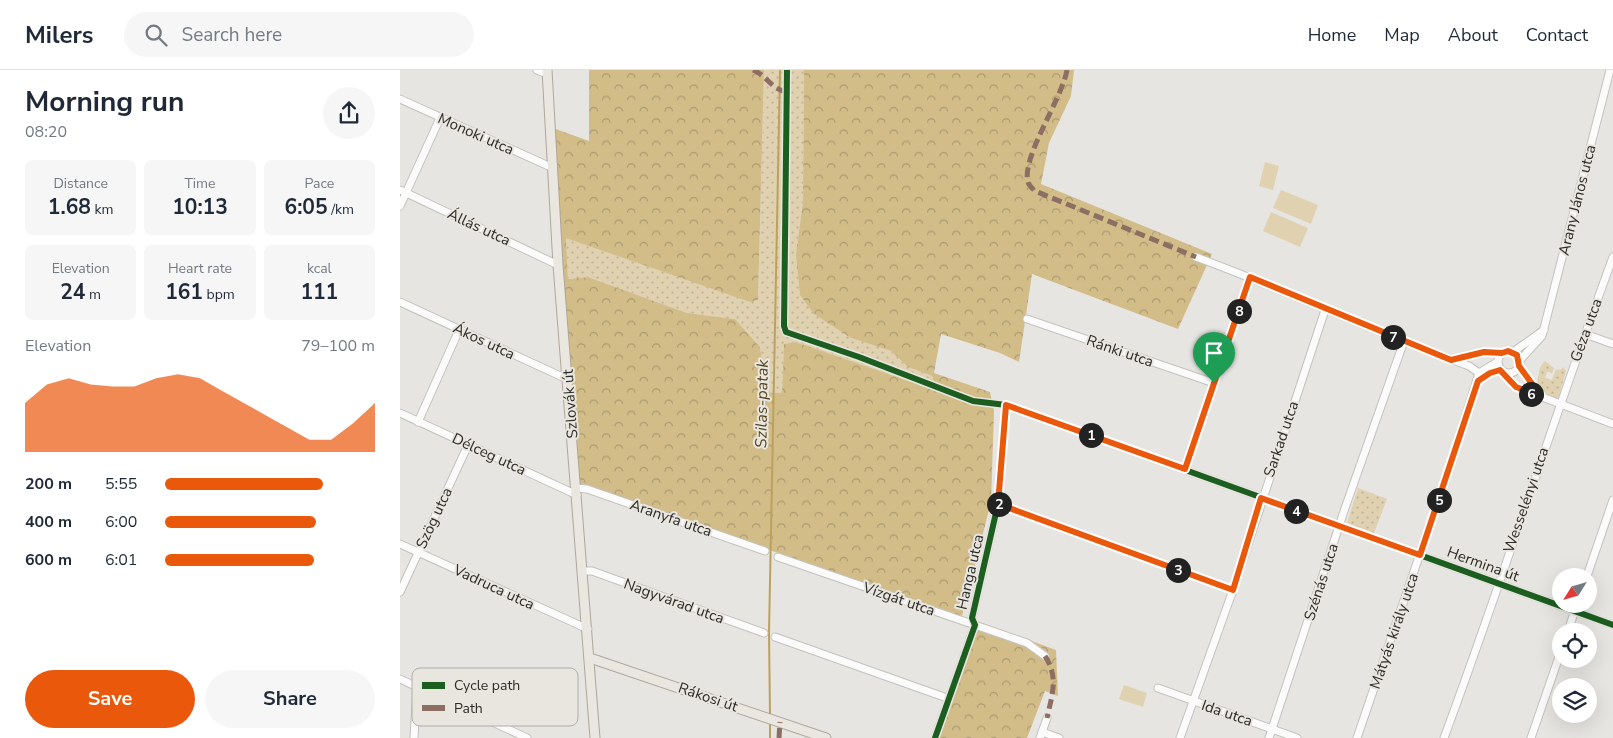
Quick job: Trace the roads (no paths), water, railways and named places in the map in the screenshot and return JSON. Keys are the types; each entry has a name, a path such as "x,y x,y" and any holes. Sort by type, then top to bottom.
{"main road":[{"name":"Szlovák út","path":"547,72 558,265 569,380 595,738"},
{"name":"Rákosi út","path":"590,658 826,738"}],"street":[{"path":"537,70 547,72"},
{"name":"Arany János utca","path":"1520,363 1542,336 1544,330 1610,70"},
{"name":"Monoki utca","path":"400,99 553,168"},
{"path":"400,206 403,191 440,118"},
{"name":"Állás utca","path":"403,191 558,265"},
{"path":"1196,257 1250,277 1325,310 1480,373 1497,361 1502,353"},
{"name":"Géza utca","path":"1560,403 1613,257"},
{"path":"1185,469 1250,277"},
{"name":"Ákos utca","path":"400,302 569,380"},
{"name":"Sarkad utca","path":"1180,738 1233,590 1261,498 1325,310"},
{"name":"Ránki utca","path":"1027,319 1214,383"},
{"path":"418,422 459,330"},
{"path":"1451,360 1479,355 1484,352 1513,352 1544,330"},
{"path":"1585,334 1613,344"},
{"name":"Szénás utca","path":"1269,738 1404,341"},
{"path":"1513,352 1541,396"},
{"path":"1479,355 1497,361 1502,372 1516,387 1613,424"},
{"path":"1478,381 1490,373 1515,372 1520,363"},
{"name":"Mátyás király utca","path":"1357,738 1480,373"},
{"name":"Wesselényi utca","path":"1444,738 1560,403"},
{"name":"Hermina út","path":"1006,405 1420,555 1552,600"},
{"name":"Hanga utca","path":"935,738 947,698 975,625 972,618 998,504 1006,405"},
{"name":"Délceg utca","path":"400,413 468,445 577,492"},
{"name":"Szög utca","path":"400,592 468,445"},
{"name":"Aranyfa utca","path":"577,492 587,489 765,551"},
{"path":"1590,568 1613,500"},
{"path":"998,504 1233,590"},
{"name":"Vadruca utca","path":"400,544 588,629"},
{"name":"Vízgát utca","path":"778,557 1028,643 1045,656"},
{"name":"Nagyvárad utca","path":"583,571 593,572 764,633"},
{"name":"Hermina út","path":"1587,613 1613,625"},
{"path":"775,637 947,698"},
{"path":"1531,738 1555,668"},
{"path":"400,679 412,685"},
{"name":"Ida utca","path":"1158,688 1297,738"},
{"path":"1047,718 1041,735 1059,738"},
{"path":"500,726 526,738"}],"waterway":[{"name":"Szilas-patak","path":"770,715 769,633 780,70"},
{"name":"Szilas-patak","path":"770,722 770,738"}]}
